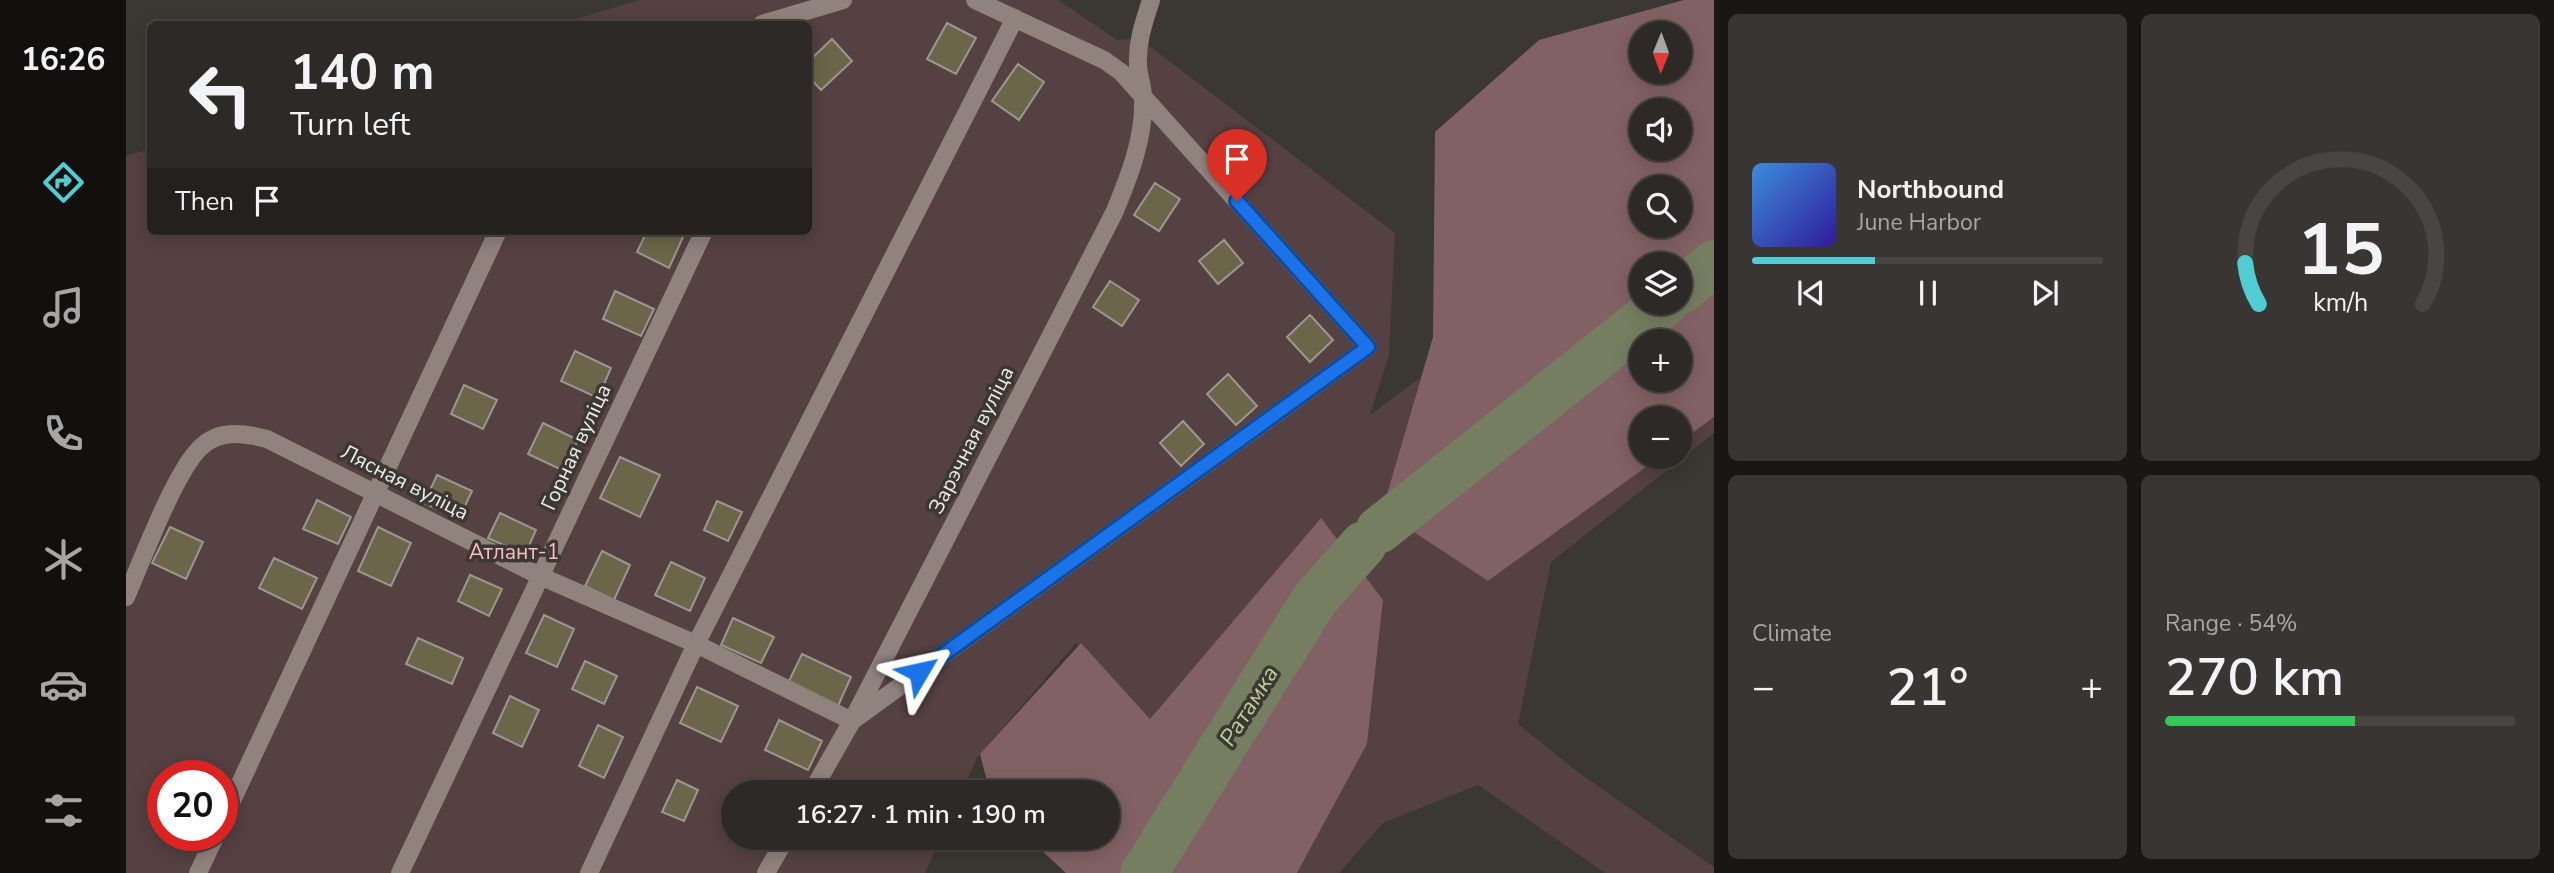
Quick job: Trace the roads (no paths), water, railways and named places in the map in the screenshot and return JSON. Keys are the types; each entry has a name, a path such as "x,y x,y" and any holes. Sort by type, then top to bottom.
{"street":[{"path":"780,21 805,17 843,0"},
{"path":"852,721 1368,347 1121,72 1104,60 975,0"},
{"name":"Зарэчная вуліца","path":"818,780 852,721 1114,213 1131,172 1139,135 1143,97 1138,66 1139,38 1151,0"},
{"path":"589,873 696,644 1015,18"},
{"path":"238,788 496,235"},
{"name":"Горная вуліца","path":"400,873 702,235"},
{"name":"Лясная вуліца","path":"126,597 181,475 201,447 220,436 243,432 267,439 540,576 696,644 852,721"},
{"path":"766,873 779,850"},
{"path":"198,873 208,851"}],"waterway":[{"name":"Ратамка","path":"1692,281 1714,264"},
{"name":"Ратамка","path":"1379,530 1650,315"},
{"name":"Ратамка","path":"1144,873 1315,599 1363,545"}],"park label":[{"name":"Атлант-1","path":"514,552"}]}
